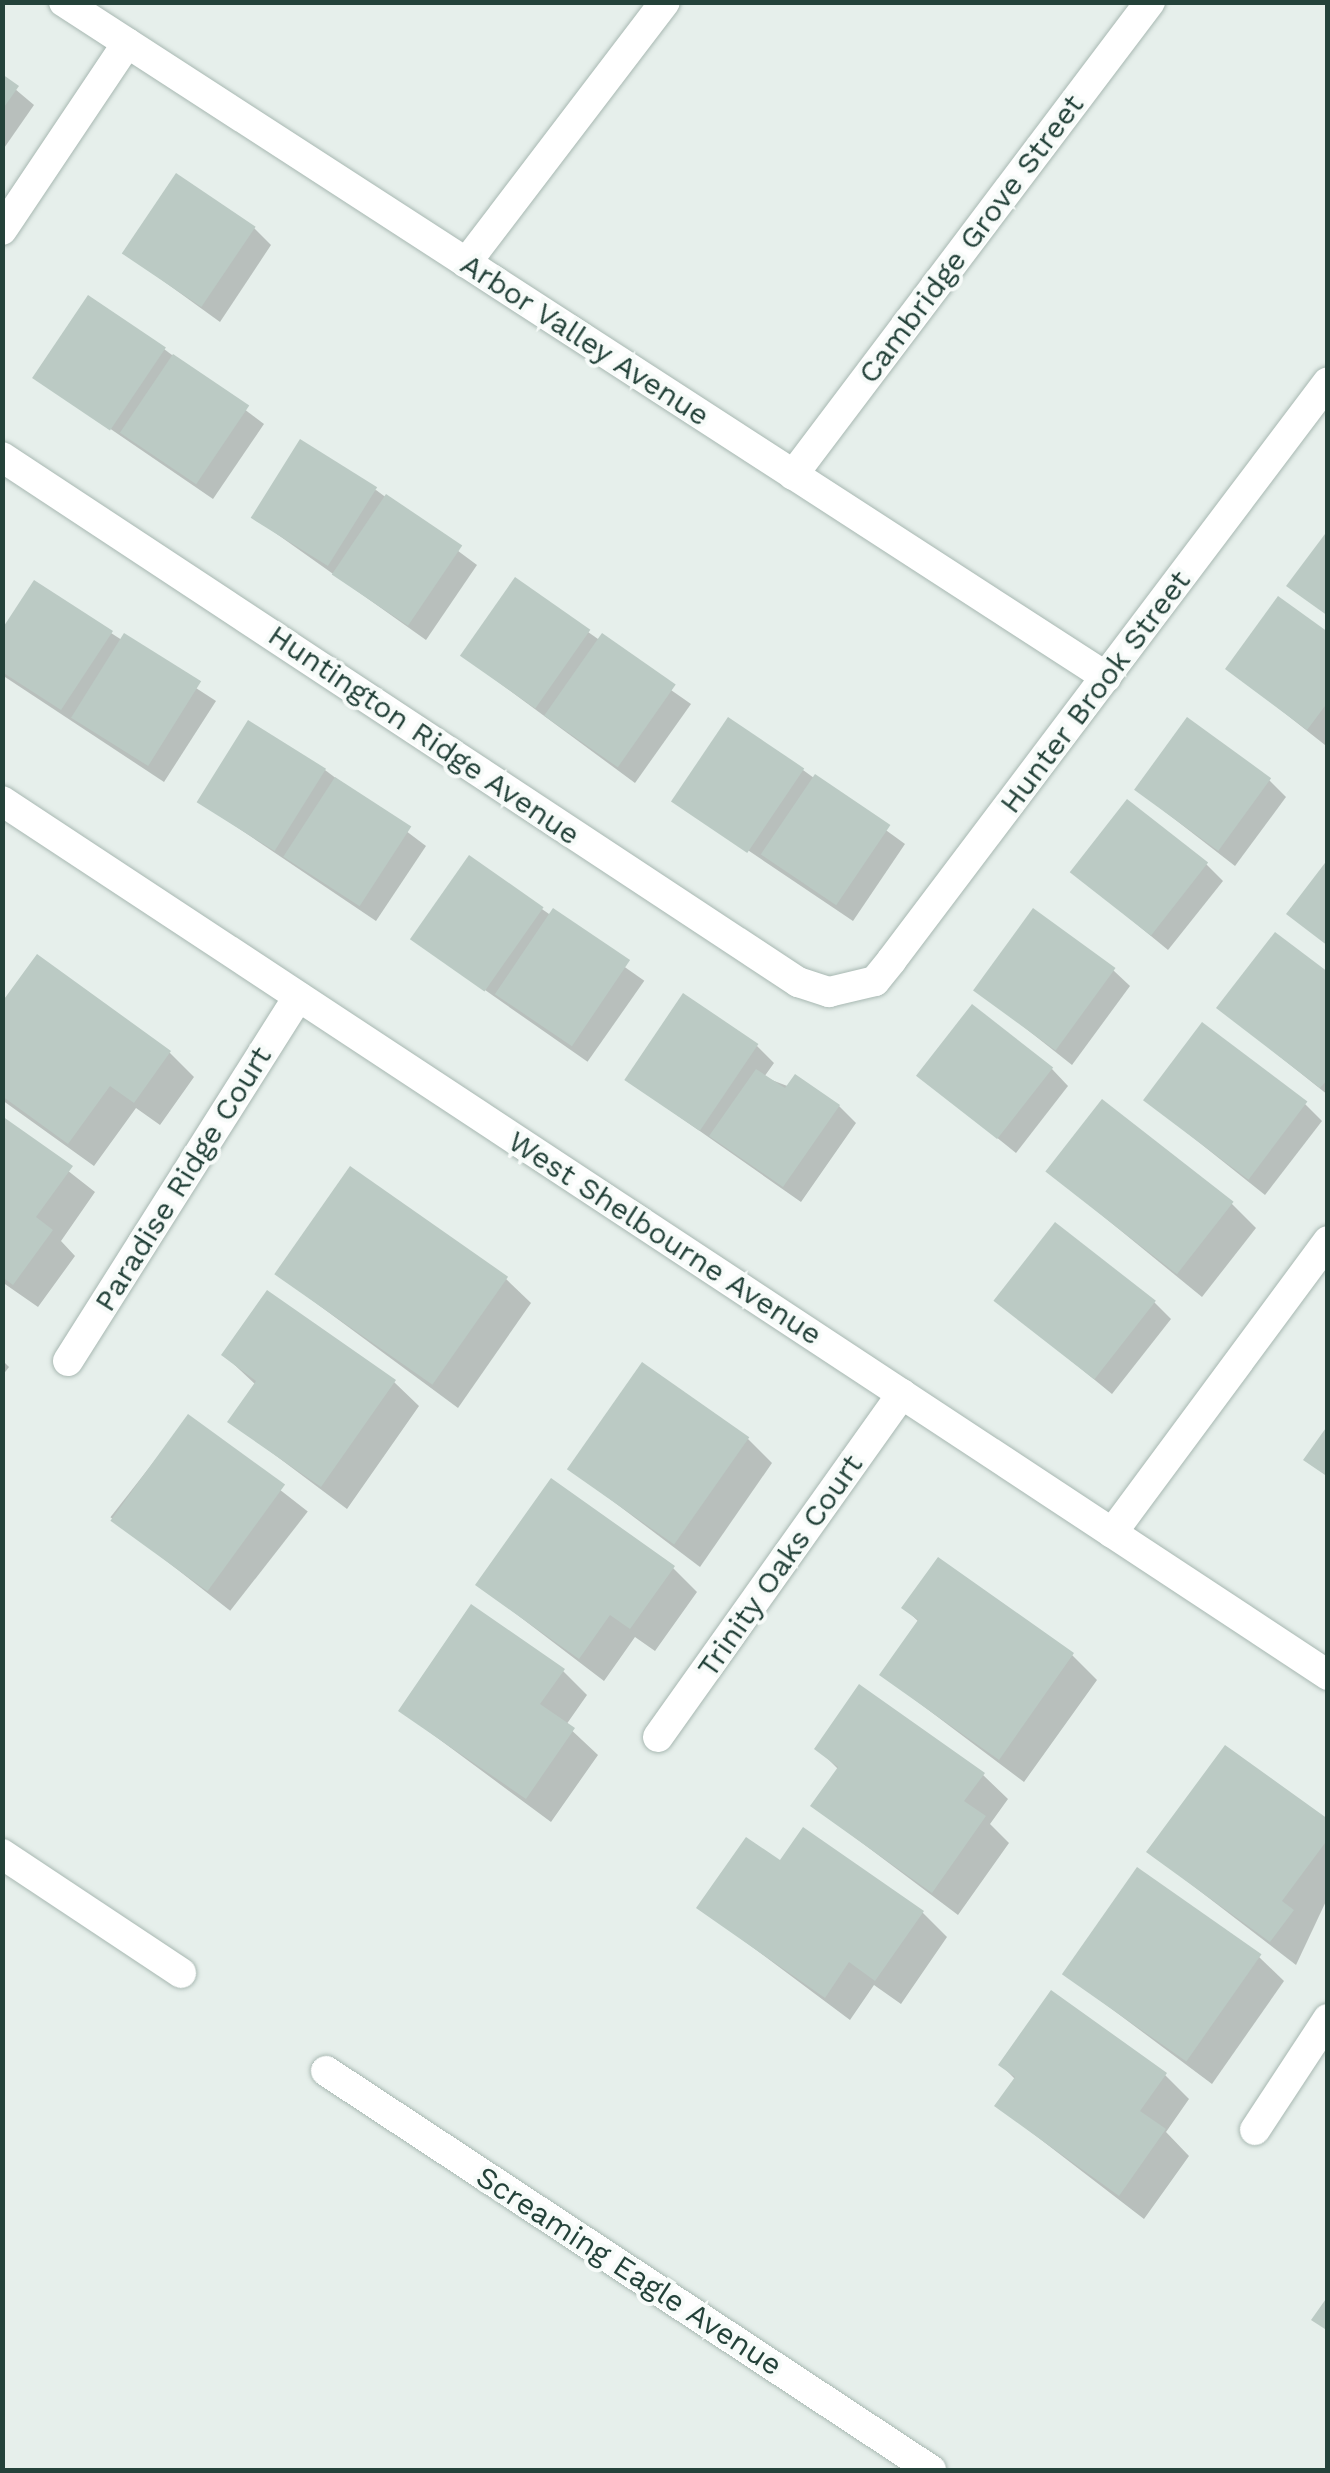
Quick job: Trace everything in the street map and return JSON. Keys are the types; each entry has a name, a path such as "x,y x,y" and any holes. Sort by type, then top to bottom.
{"street":[{"name":"Arbor Valley Avenue","path":"64,2 1106,677"},
{"path":"466,263 665,2"},
{"name":"Cambridge Grove Street","path":"794,475 1150,2"},
{"path":"2,230 127,43"},
{"name":"Hunter Brook Street","path":"852,990 892,962 1328,382"},
{"name":"Huntington Ridge Avenue","path":"2,457 798,982 852,990"},
{"name":"West Shelbourne Avenue","path":"2,801 1328,1675"},
{"name":"Paradise Ridge Court","path":"68,1361 298,997"},
{"path":"1112,1533 1328,1241"},
{"name":"Trinity Oaks Court","path":"658,1737 902,1394"},
{"path":"2,1854 181,1973"},
{"path":"1255,2130 1328,2019"},
{"name":"Screaming Eagle Avenue","path":"326,2070 931,2470"}],"building":[{"path":"2,74 19,86 2,110"},
{"path":"176,173 256,227 201,307 122,253"},
{"path":"88,295 166,348 110,430 32,378"},
{"path":"173,354 249,405 196,484 120,433"},
{"path":"300,439 377,487 328,566 251,518"},
{"path":"386,494 462,545 408,626 332,574"},
{"path":"1328,530 1328,616 1286,586"},
{"path":"515,577 590,630 535,708 460,656"},
{"path":"34,580 113,631 61,710 2,672 2,629"},
{"path":"1278,596 1328,632 1328,702 1307,730 1225,669"},
{"path":"124,633 201,681 148,766 71,718"},
{"path":"602,633 676,685 618,767 544,716"},
{"path":"728,717 804,768 747,853 671,802"},
{"path":"1187,717 1271,778 1218,851 1134,790"},
{"path":"248,720 326,769 275,851 197,802"},
{"path":"815,774 890,825 836,905 761,854"},
{"path":"335,777 411,827 360,906 283,857"},
{"path":"1127,799 1208,862 1151,936 1070,872"},
{"path":"469,855 544,907 484,992 410,939"},
{"path":"1328,859 1328,946 1286,914"},
{"path":"553,908 630,960 572,1046 495,994"},
{"path":"1033,908 1116,968 1056,1050 973,991"},
{"path":"1275,932 1328,972 1328,1079 1320,1088 1216,1008"},
{"path":"37,954 171,1051 134,1103 110,1086 68,1144 2,1096 2,1002"},
{"path":"683,993 758,1044 700,1131 624,1080"},
{"path":"972,1004 1053,1067 997,1139 916,1076"},
{"path":"1202,1022 1307,1101 1248,1180 1143,1100"},
{"path":"756,1069 785,1088 795,1074 840,1105 783,1187 709,1136"},
{"path":"1102,1099 1234,1202 1177,1274 1045,1171"},
{"path":"2,1116 73,1166 36,1217 53,1230 13,1285 2,1277"},
{"path":"350,1166 508,1277 432,1385 274,1274"},
{"path":"1055,1222 1156,1301 1094,1380 993,1301"},
{"path":"267,1290 396,1380 321,1487 227,1422 256,1381 221,1355"},
{"path":"642,1362 749,1437 674,1544 567,1469"},
{"path":"188,1414 285,1485 207,1591 110,1521"},
{"path":"1328,1425 1328,1477 1303,1460"},
{"path":"551,1478 675,1566 630,1629 610,1615 579,1659 475,1585"},
{"path":"938,1557 1074,1653 999,1760 879,1675 918,1620 901,1608"},
{"path":"471,1604 565,1669 540,1704 575,1728 526,1799 398,1711"},
{"path":"859,1684 985,1773 964,1801 986,1816 932,1893 810,1806 838,1767 814,1749"},
{"path":"1225,1745 1328,1819 1328,1839 1282,1901 1294,1910 1270,1942 1146,1852"},
{"path":"803,1827 924,1911 875,1981 849,1962 825,1998 696,1908 746,1837 780,1860"},
{"path":"1137,1867 1262,1954 1186,2061 1062,1974"},
{"path":"1051,1990 1167,2073 1140,2111 1166,2129 1119,2196 994,2106 1015,2077 998,2065"},
{"path":"1328,2296 1328,2331 1311,2320"}]}
